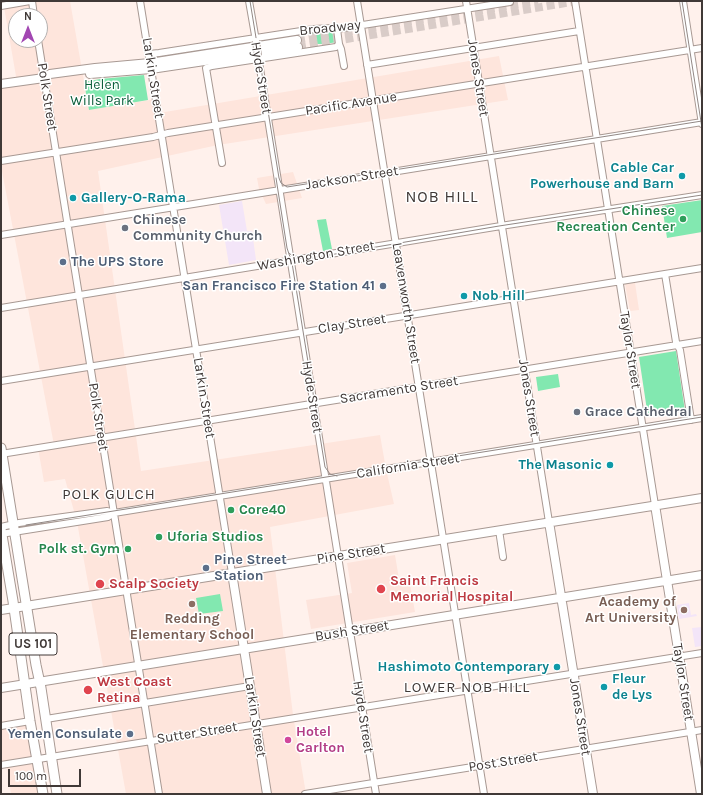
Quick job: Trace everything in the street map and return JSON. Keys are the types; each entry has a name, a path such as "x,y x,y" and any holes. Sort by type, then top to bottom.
{"highway":[{"name":"US 101","path":"1,452 40,681 57,794"},
{"name":"US 101","path":"1,531 14,608 30,722 43,794"}],"main road":[{"name":"Broadway","path":"1,84 44,78 50,74 95,68 151,66 297,44"},
{"name":"Pine Street","path":"1,610 702,498"},
{"name":"Taylor Street","path":"655,505 701,794"},
{"name":"Jones Street","path":"549,522 593,794"},
{"name":"Larkin Street","path":"232,573 268,794"},
{"name":"Bush Street","path":"1,688 702,575"}],"street":[{"path":"1,6 31,1"},
{"name":"Larkin Street","path":"140,1 232,573"},
{"name":"Hyde Street","path":"249,1 376,794"},
{"name":"Leavenworth Street","path":"357,1 484,794"},
{"name":"Jones Street","path":"466,1 549,522"},
{"name":"Taylor Street","path":"575,1 655,505"},
{"path":"683,1 702,123"},
{"name":"Broadway","path":"149,54 255,40 314,29 337,29 510,2"},
{"path":"337,29 344,66"},
{"path":"368,65 579,31"},
{"name":"Broadway","path":"215,125 206,68 258,58 336,47 339,44"},
{"name":"Polk Street","path":"39,48 159,794"},
{"name":"Pacific Avenue","path":"1,162 215,125 702,48"},
{"name":"Jackson Street","path":"1,235 702,123"},
{"path":"215,125 222,163"},
{"name":"Washington Street","path":"1,308 396,243 702,195"},
{"name":"Clay Street","path":"1,381 702,268"},
{"path":"665,274 680,350 691,420"},
{"name":"Sacramento Street","path":"1,452 313,404 702,341"},
{"name":"California Street","path":"1,531 107,511 114,513 702,418"},
{"path":"499,530 503,557"},
{"name":"Sutter Street","path":"1,765 702,653"},
{"path":"46,719 250,686"},
{"path":"1,726 30,722"},
{"name":"Post Street","path":"304,794 702,730"}],"shaded area":[{"path":"3,1 70,1 89,110 156,99 159,113 499,56 508,100 218,145 98,171 141,471 380,435 394,504 270,527 293,715 306,794 126,794 77,522 65,479 44,482 38,448 54,445 1,166 1,84 17,82 11,48 48,48 48,8 8,8 8,30"},
{"path":"293,172 302,198 266,204 259,189 257,178"},
{"path":"242,201 247,231 252,231 256,260 229,265 219,205"},
{"path":"635,283 639,310 630,311 625,284"},
{"name":"Saint Francis Memorial Hospital","path":"395,555 400,585 410,584 415,612 311,629 306,600 352,593 347,563"},
{"name":"Academy of Art University","path":"689,603 691,615 696,614 697,616 679,619 677,605"},
{"name":"Academy of Art University","path":"702,627 702,646 695,647 692,628"},
{"path":"28,725 40,794 11,794 6,761 1,761 1,729"}],"green space":[{"path":"334,30 337,42 317,44 317,47 313,47 311,33"},
{"name":"Helen Wills Park","path":"144,75 148,100 89,110 84,82"},
{"name":"Chinese Recreation Center","path":"702,200 702,232 667,238 662,206"},
{"path":"326,219 332,249 323,251 317,220"},
{"path":"676,351 685,411 648,417 639,357"},
{"path":"558,374 560,387 538,391 536,377"},
{"path":"220,594 223,611 199,614 196,598"}],"tunnel":[{"path":"297,40 538,1"},
{"path":"298,47 578,1"}],"tram line":[{"path":"250,1 279,178 281,183 287,187 702,121"},
{"path":"682,1 702,128"},
{"path":"276,178 287,248 292,263 325,467 330,474 337,476"},
{"path":"289,253 295,258 306,259 499,226 702,195"},
{"path":"26,525 702,417"}],"place":[{"name":"Cable Car Powerhouse and Barn","path":"682,176"},
{"name":"Gallery-O-Rama","path":"73,198"},
{"name":"Chinese Recreation Center","path":"683,219"},
{"name":"Chinese Community Church","path":"125,228"},
{"name":"The UPS Store","path":"63,262"},
{"name":"San Francisco Fire Station 41","path":"383,286"},
{"name":"Nob Hill","path":"464,296"},
{"name":"Grace Cathedral","path":"577,412"},
{"name":"The Masonic","path":"610,465"},
{"name":"Core40","path":"231,510"},
{"name":"Uforia Studios","path":"159,537"},
{"name":"Polk st. Gym","path":"128,549"},
{"name":"Pine Street Station","path":"206,568"},
{"name":"Scalp Society","path":"100,584"},
{"name":"Saint Francis Memorial Hospital","path":"381,589"},
{"name":"Redding Elementary School","path":"192,604"},
{"name":"Academy of Art University","path":"684,610"},
{"name":"Hashimoto Contemporary","path":"557,667"},
{"name":"Fleur de Lys","path":"604,687"},
{"name":"West Coast Retina","path":"88,690"},
{"name":"Yemen Consulate","path":"130,734"},
{"name":"Hotel Carlton","path":"288,740"}],"district":[{"name":"NOB HILL","path":"442,197"},
{"name":"POLK GULCH","path":"109,495"},
{"name":"LOWER NOB HILL","path":"467,688"}]}
